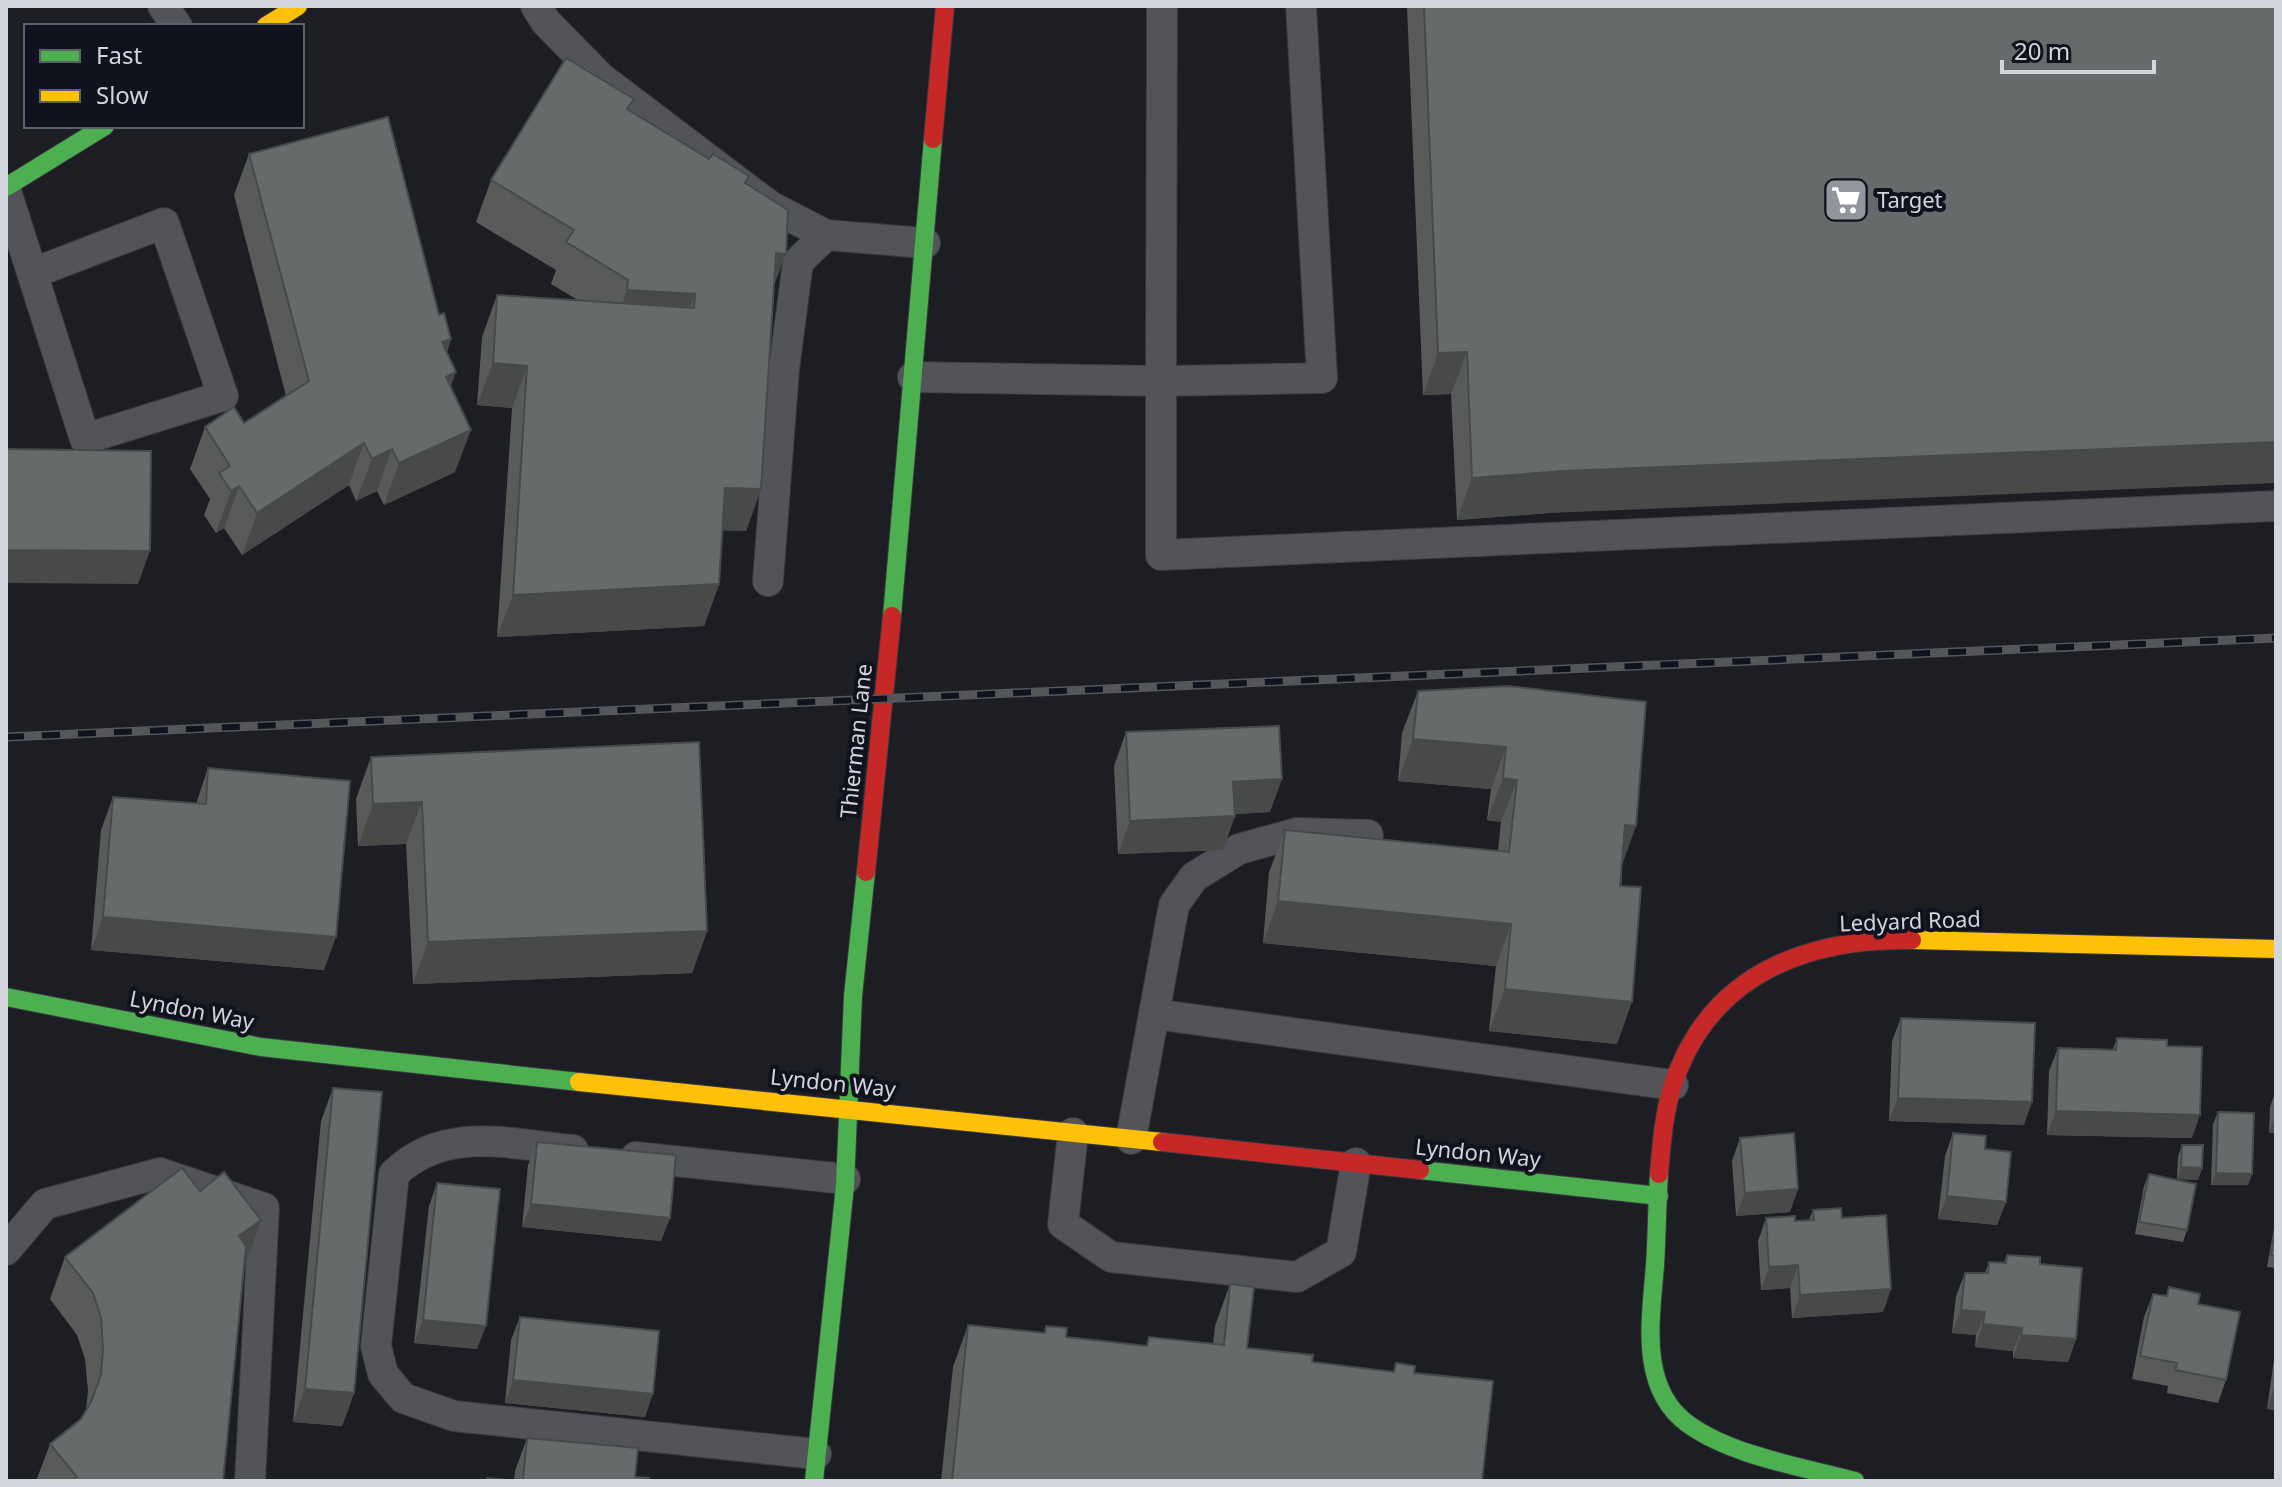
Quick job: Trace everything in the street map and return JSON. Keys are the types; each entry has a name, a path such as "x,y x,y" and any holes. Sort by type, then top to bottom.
{"street":[{"name":"Thierman Lane","path":"815,1467 845,1179 853,996 885,698 945,6"},
{"path":"6,189 102,128"},
{"name":"Ledyard Road","path":"1855,1481 1714,1440 1677,1416 1664,1400 1652,1362 1651,1327 1665,1124 1673,1085 1687,1050 1722,1002 1757,975 1796,955 1850,942 1904,940 2276,949"},
{"name":"Lyndon Way","path":"6,997 261,1047 435,1068 847,1108 1659,1196"}],"lane":[{"path":"163,6 176,24"},
{"path":"536,6 546,22 601,78 770,206 826,235 925,243"},
{"path":"1162,6 1161,555 2276,506"},
{"path":"913,377 1161,381 1322,378 1301,6"},
{"path":"6,189 85,439 223,396 164,223 33,273"},
{"path":"768,581 784,369 798,262 826,235"},
{"path":"1131,1139 1174,905 1194,877 1239,849 1297,833 1368,835"},
{"path":"1154,1014 1673,1085"},
{"path":"1073,1133 1063,1224 1111,1257 1297,1277 1341,1252 1356,1163"},
{"path":"815,1467 454,1416 403,1398 383,1374 376,1346 394,1174 410,1158 437,1146 470,1140 845,1179"},
{"path":"6,1250 45,1204 160,1173 264,1208 250,1481"}],"building":[{"name":"Target","path":"1424,6 2276,6 2276,442 1564,471 1472,478 1467,352 1438,353"},
{"path":"566,58 634,99 627,109 709,159 713,154 749,176 745,183 788,210 786,254 776,253 761,489 725,488 719,584 513,595 527,366 493,363 497,295 694,308 695,294 627,290 628,280 566,242 574,230 491,180"},
{"path":"388,117 439,315 444,313 451,339 442,342 456,372 446,377 471,430 399,463 392,449 372,459 364,443 257,513 239,486 231,491 219,473 230,466 205,427 234,407 244,423 309,381 249,154"},
{"path":"6,449 151,451 150,551 6,550"},
{"path":"1508,686 1646,702 1636,826 1625,825 1620,886 1641,887 1632,1002 1505,989 1511,924 1278,901 1285,830 1509,852 1517,780 1503,778 1506,747 1413,739 1418,691"},
{"path":"1279,726 1282,779 1233,782 1235,816 1130,821 1126,732"},
{"path":"699,742 707,931 428,942 422,802 373,804 371,757"},
{"path":"208,768 350,781 336,937 103,917 113,797 206,804"},
{"path":"1901,1018 2035,1023 2032,1102 1898,1098"},
{"path":"2117,1038 2167,1040 2167,1046 2202,1047 2200,1115 2056,1111 2058,1048 2116,1050"},
{"path":"333,1088 382,1092 354,1393 305,1389"},
{"path":"2218,1112 2254,1113 2252,1174 2216,1173"},
{"path":"1794,1133 1798,1189 1745,1193 1740,1138"},
{"path":"1953,1133 1986,1136 1985,1149 2011,1152 2006,1202 1947,1196"},
{"path":"537,1142 676,1155 670,1218 531,1204"},
{"path":"2182,1145 2203,1145 2202,1168 2181,1167"},
{"path":"182,1168 200,1191 224,1172 261,1220 239,1236 246,1246 223,1481 71,1481 77,1477 50,1444 81,1419 90,1404 101,1375 103,1349 101,1317 93,1293 65,1257"},
{"path":"2149,1174 2196,1184 2187,1230 2139,1222"},
{"path":"437,1183 500,1189 486,1326 423,1320"},
{"path":"1841,1208 1842,1218 1886,1215 1891,1289 1800,1295 1798,1265 1769,1267 1766,1218 1795,1216 1795,1221 1814,1220 1813,1210"},
{"path":"2276,1225 2276,1256 2271,1255"},
{"path":"2007,1255 2040,1257 2040,1264 2082,1268 2076,1339 2021,1335 2022,1328 1983,1324 1985,1312 1961,1310 1965,1273 1988,1273 1989,1262 2006,1263"},
{"path":"1230,1284 1254,1287 1247,1348 1313,1355 1312,1362 1394,1372 1396,1363 1415,1366 1414,1373 1493,1381 1482,1481 952,1481 968,1325 1045,1333 1046,1326 1067,1328 1066,1337 1147,1346 1149,1337 1224,1345"},
{"path":"2169,1287 2200,1294 2198,1304 2240,1312 2226,1380 2175,1370 2177,1363 2140,1356 2153,1294 2167,1296"},
{"path":"520,1317 659,1331 653,1394 513,1380"},
{"path":"527,1438 638,1448 635,1477 649,1478 648,1481 523,1481"},
{"path":"487,1478 519,1481 486,1481"}],"railway":[{"path":"6,737 2276,638"}],"traffic: fast":[{"path":"6,187 102,128"},
{"path":"892,616 933,139"},
{"path":"814,1481 845,1186 853,996 866,872"},
{"path":"6,997 261,1047 579,1082"},
{"path":"1420,1170 1659,1196"},
{"path":"1659,1174 1651,1351 1661,1391 1672,1409 1688,1424 1725,1444 1768,1459 1855,1481"}],"traffic: slow":[{"path":"269,24 298,6"},
{"path":"1912,940 2276,949"},
{"path":"579,1082 1162,1142"}],"traffic: jam":[{"path":"933,139 945,6"},
{"path":"866,872 892,616"},
{"path":"1659,1174 1665,1118 1675,1079 1698,1033 1720,1005 1746,983 1775,966 1807,953 1841,945 1912,940"},
{"path":"1162,1142 1420,1170"}],"place":[{"name":"Target","path":"1846,200"}]}
